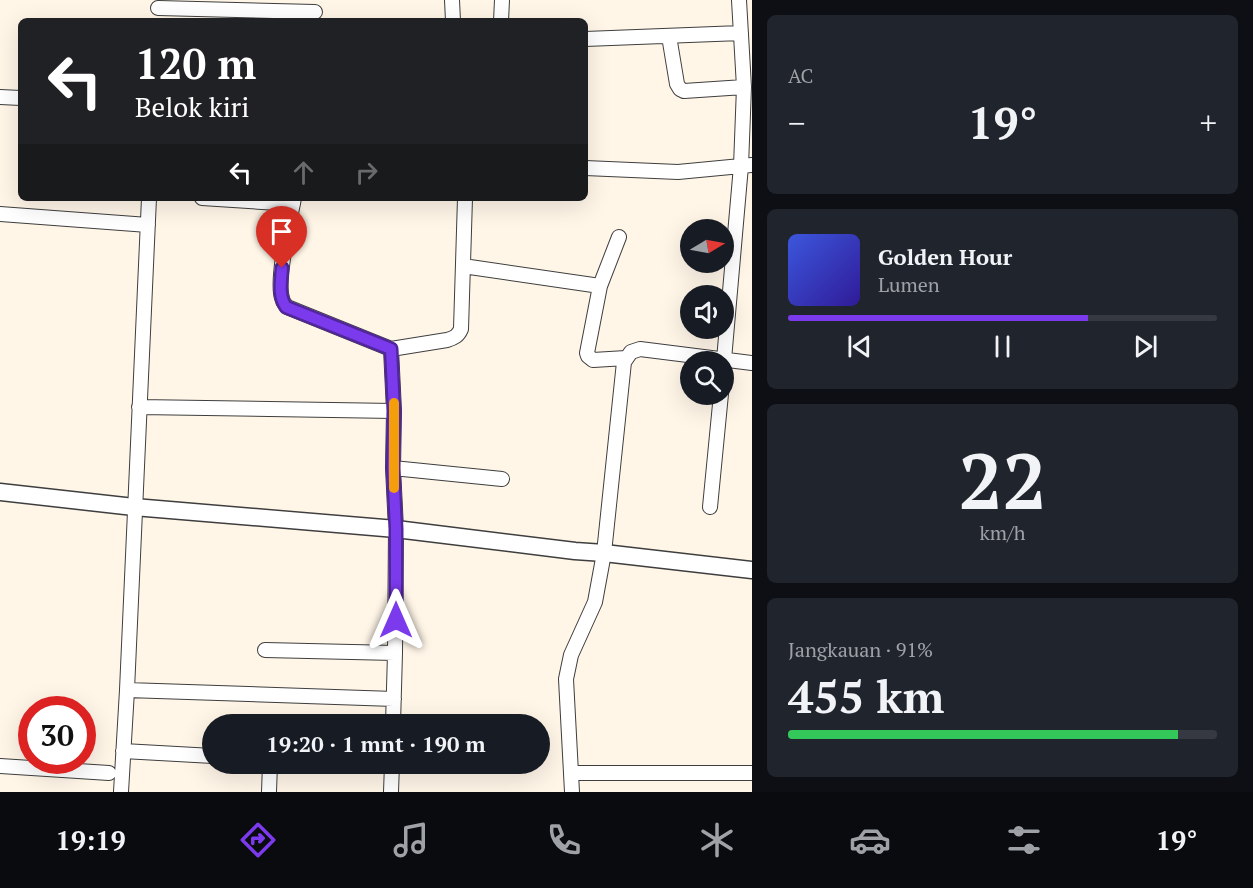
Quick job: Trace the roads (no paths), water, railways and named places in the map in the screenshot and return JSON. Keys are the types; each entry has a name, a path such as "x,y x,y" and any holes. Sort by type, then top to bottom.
{"street":[{"path":"452,0 453,18"},
{"path":"501,18 502,0"},
{"path":"726,351 747,166 740,0"},
{"path":"158,10 315,11"},
{"path":"588,39 741,33"},
{"path":"669,36 677,84 680,89 684,91 744,87"},
{"path":"0,97 18,98"},
{"path":"588,168 678,172 747,166"},
{"path":"120,792 127,690 149,201"},
{"path":"293,201 282,268 281,294 286,307 391,349 447,340 457,336 461,329 465,201"},
{"path":"0,214 148,225"},
{"path":"620,237 600,286 587,350 588,357 593,360 626,358"},
{"path":"463,266 600,286"},
{"path":"391,349 396,529 393,714"},
{"path":"572,792 568,664 594,602 602,553 622,369 631,352 640,349 680,357"},
{"path":"734,364 752,363"},
{"path":"710,507 720,405"},
{"path":"139,407 394,411"},
{"path":"393,468 502,479"},
{"path":"0,492 134,507 396,529 752,570"},
{"path":"265,650 396,653"},
{"path":"127,690 394,699"},
{"path":"123,751 202,755"},
{"path":"0,766 109,773"},
{"path":"571,773 752,773"},
{"path":"269,792 270,774"},
{"path":"391,792 392,774"}]}
